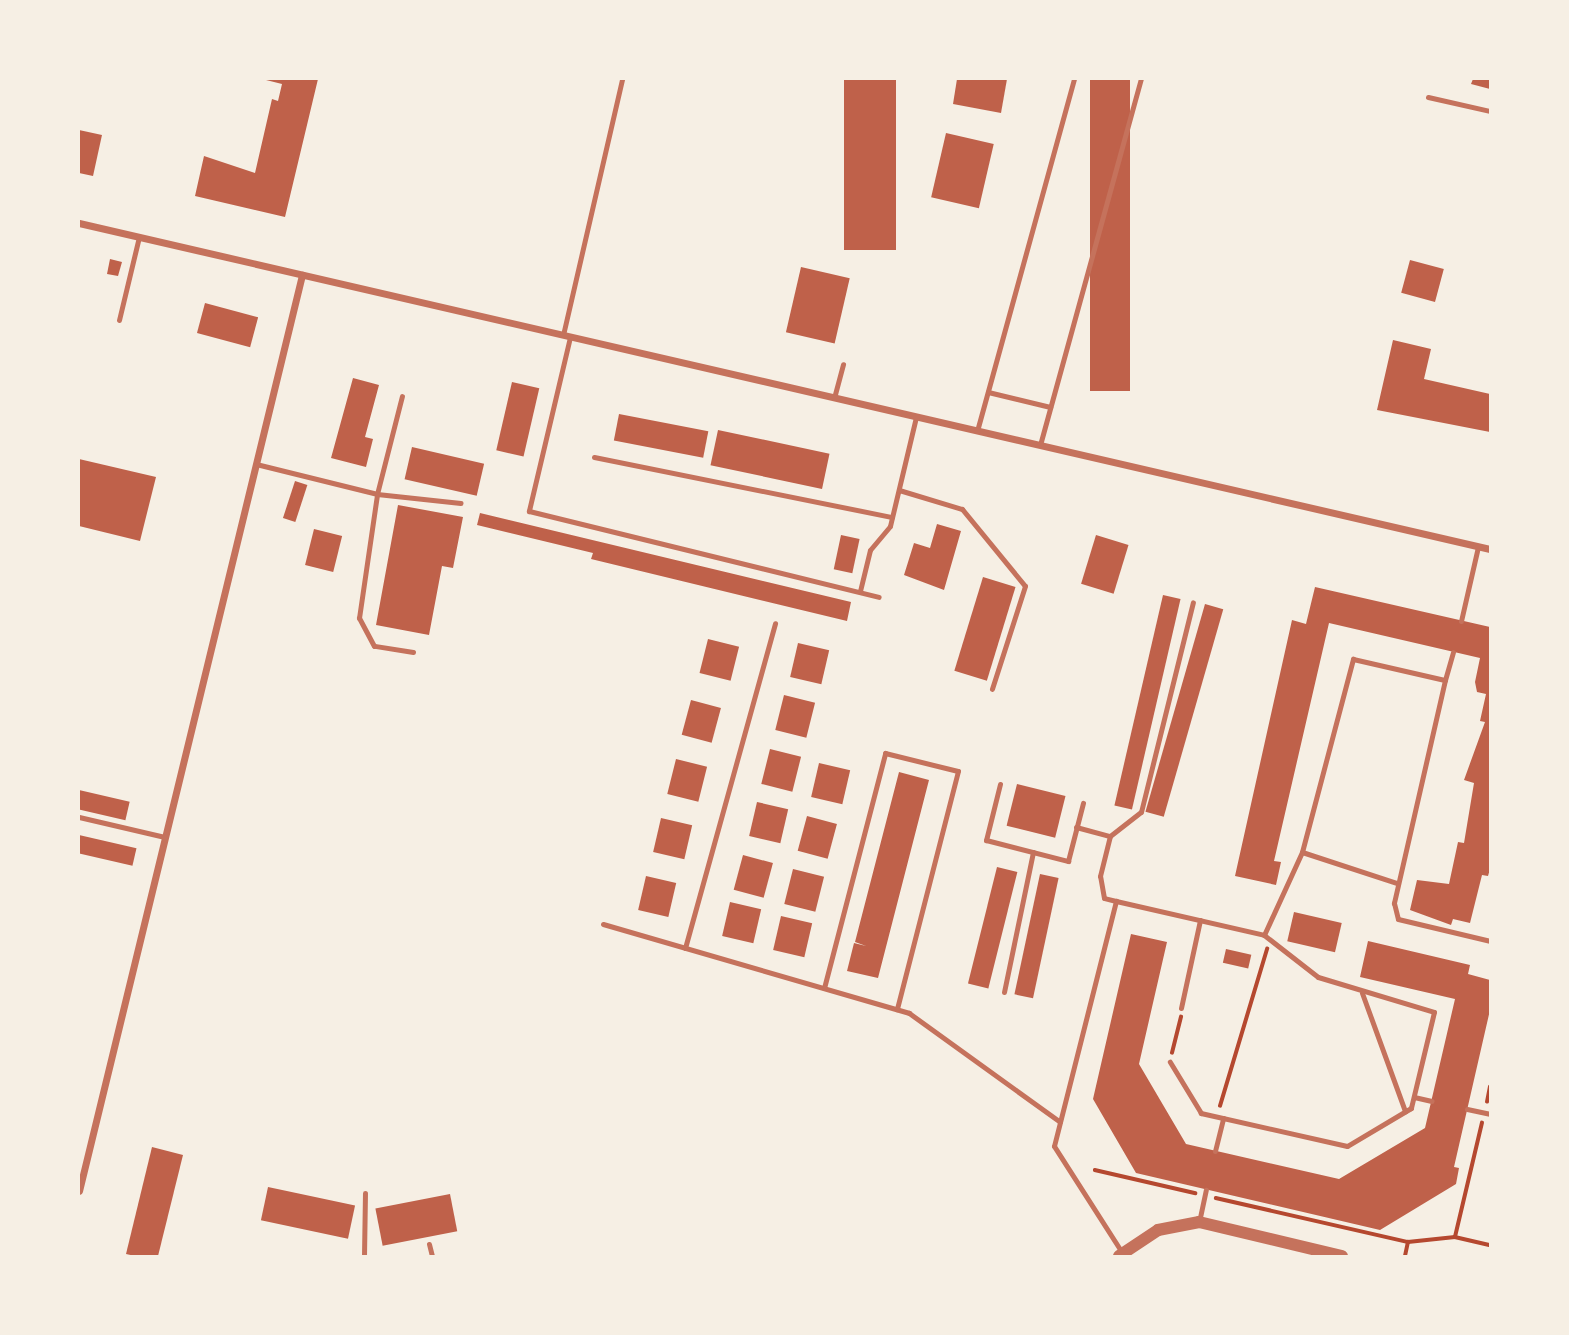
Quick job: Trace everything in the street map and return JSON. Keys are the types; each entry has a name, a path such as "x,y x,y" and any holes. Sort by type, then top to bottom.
{"street":[{"path":"79,223 1490,550"},
{"path":"79,1191 302,275"},
{"path":"1125,1255 1158,1230 1199,1222 1342,1256"}],"lane":[{"path":"622,79 529,511 879,597"},
{"path":"977,431 1074,79"},
{"path":"1040,445 1141,79"},
{"path":"1428,97 1490,111"},
{"path":"119,320 138,237"},
{"path":"834,398 843,364"},
{"path":"988,392 1050,407"},
{"path":"402,396 377,494 359,618 374,646 413,652"},
{"path":"860,591 870,550 892,517 916,417"},
{"path":"594,457 892,517"},
{"path":"256,464 377,494 461,503"},
{"path":"899,490 962,509 1025,586 992,689"},
{"path":"1461,621 1478,547"},
{"path":"1170,1062 1200,1113 1347,1146 1405,1111 1414,1097 1434,1012 1362,993 1318,977 1269,944 1264,935 1104,898 1100,876 1110,836 1141,812 1193,602"},
{"path":"685,947 775,623"},
{"path":"1453,652 1397,883 1398,919 1490,942"},
{"path":"1264,935 1302,852 1353,659 1445,680"},
{"path":"824,988 885,753 958,771 897,1009"},
{"path":"1000,784 986,840 1068,861 1083,803"},
{"path":"79,817 165,836"},
{"path":"1076,827 1110,836"},
{"path":"1004,992 1033,852"},
{"path":"1302,852 1397,883"},
{"path":"1116,901 1054,1146 1125,1255"},
{"path":"1181,1008 1200,920"},
{"path":"603,924 897,1009 1060,1122"},
{"path":"1362,993 1405,1111"},
{"path":"1414,1097 1432,1101"},
{"path":"1467,1109 1487,1114"},
{"path":"1215,1151 1220,1118"},
{"path":"364,1256 365,1193"},
{"path":"1199,1222 1206,1193"},
{"path":"429,1244 432,1256"}],"path":[{"path":"1220,1118 1269,944"},
{"path":"1174,1046 1181,1017"},
{"path":"1455,1237 1487,1114 1490,1087"},
{"path":"1095,1170 1206,1193 1408,1242 1455,1237 1490,1245"},
{"path":"1405,1256 1408,1242"}],"building":[{"path":"262,79 318,79 285,217 195,196 204,156 255,173 272,99 278,101 282,84"},
{"path":"844,79 896,79 896,250 844,250"},
{"path":"957,79 1007,79 1001,113 953,104"},
{"path":"1090,79 1130,79 1130,391 1090,391"},
{"path":"1473,79 1490,79 1490,89 1471,84"},
{"path":"79,130 102,135 93,176 79,173"},
{"path":"946,133 994,144 979,208 931,197"},
{"path":"110,259 122,262 118,276 107,274"},
{"path":"1410,260 1444,269 1435,302 1401,293"},
{"path":"801,267 850,278 835,344 786,332"},
{"path":"205,303 258,317 250,347 197,333"},
{"path":"1393,340 1431,349 1424,379 1490,394 1490,432 1377,410"},
{"path":"353,378 379,385 365,437 373,439 366,467 331,458"},
{"path":"512,382 539,388 524,457 496,450"},
{"path":"619,414 708,431 703,458 614,441"},
{"path":"718,430 830,454 822,489 711,465"},
{"path":"412,447 484,464 477,496 405,479"},
{"path":"79,459 156,477 140,541 79,526"},
{"path":"295,481 307,485 295,522 283,518"},
{"path":"398,505 463,517 453,568 442,566 429,635 376,625"},
{"path":"480,513 851,602 847,621 591,559 593,553 477,525"},
{"path":"937,524 961,531 944,590 904,575 914,543 930,548"},
{"path":"314,529 342,536 333,572 305,565"},
{"path":"841,535 860,539 852,573 834,569"},
{"path":"1096,535 1129,545 1114,594 1081,584"},
{"path":"983,577 1016,587 987,681 954,671"},
{"path":"1315,587 1490,627 1490,869 1488,876 1482,875 1470,923 1453,919 1451,925 1410,910 1417,880 1449,884 1458,842 1464,843 1474,783 1464,780 1485,722 1480,721 1486,694 1477,692 1475,682 1480,658 1329,623 1274,861 1281,862 1276,885 1235,876 1292,620 1306,624"},
{"path":"1163,595 1181,599 1132,810 1114,805"},
{"path":"1205,604 1223,609 1164,817 1145,812"},
{"path":"708,639 739,647 731,681 700,673"},
{"path":"798,643 829,650 821,684 790,677"},
{"path":"784,695 815,703 806,738 775,730"},
{"path":"691,700 721,708 712,743 682,735"},
{"path":"770,749 801,757 792,792 761,784"},
{"path":"676,759 707,767 698,802 667,794"},
{"path":"819,763 850,770 842,804 811,797"},
{"path":"899,772 929,780 878,978 847,971 854,943 866,946 855,942"},
{"path":"1017,784 1066,796 1055,838 1007,826"},
{"path":"79,790 130,802 125,820 79,809"},
{"path":"757,802 788,809 780,843 749,836"},
{"path":"807,816 837,824 828,859 798,851"},
{"path":"661,818 692,825 684,859 653,852"},
{"path":"79,835 136,848 132,866 79,853"},
{"path":"743,855 773,863 764,898 734,890"},
{"path":"997,867 1017,872 988,989 968,983"},
{"path":"793,869 824,877 815,912 784,904"},
{"path":"1040,874 1059,878 1033,998 1014,994"},
{"path":"646,876 676,883 668,917 638,910"},
{"path":"730,902 761,909 753,943 722,936"},
{"path":"1294,912 1342,923 1335,952 1287,941"},
{"path":"781,916 812,923 804,957 773,950"},
{"path":"1131,934 1167,942 1139,1064 1186,1144 1339,1179 1425,1128 1455,999 1360,977 1368,941 1470,965 1468,974 1490,980 1490,1010 1454,1167 1459,1168 1456,1184 1380,1230 1136,1173 1093,1099"},
{"path":"1226,949 1251,955 1248,968 1223,963"},
{"path":"152,1147 183,1155 158,1256 135,1256 126,1254"},
{"path":"268,1187 355,1206 348,1239 261,1220"},
{"path":"450,1194 457,1231 383,1246 375,1209"}]}
